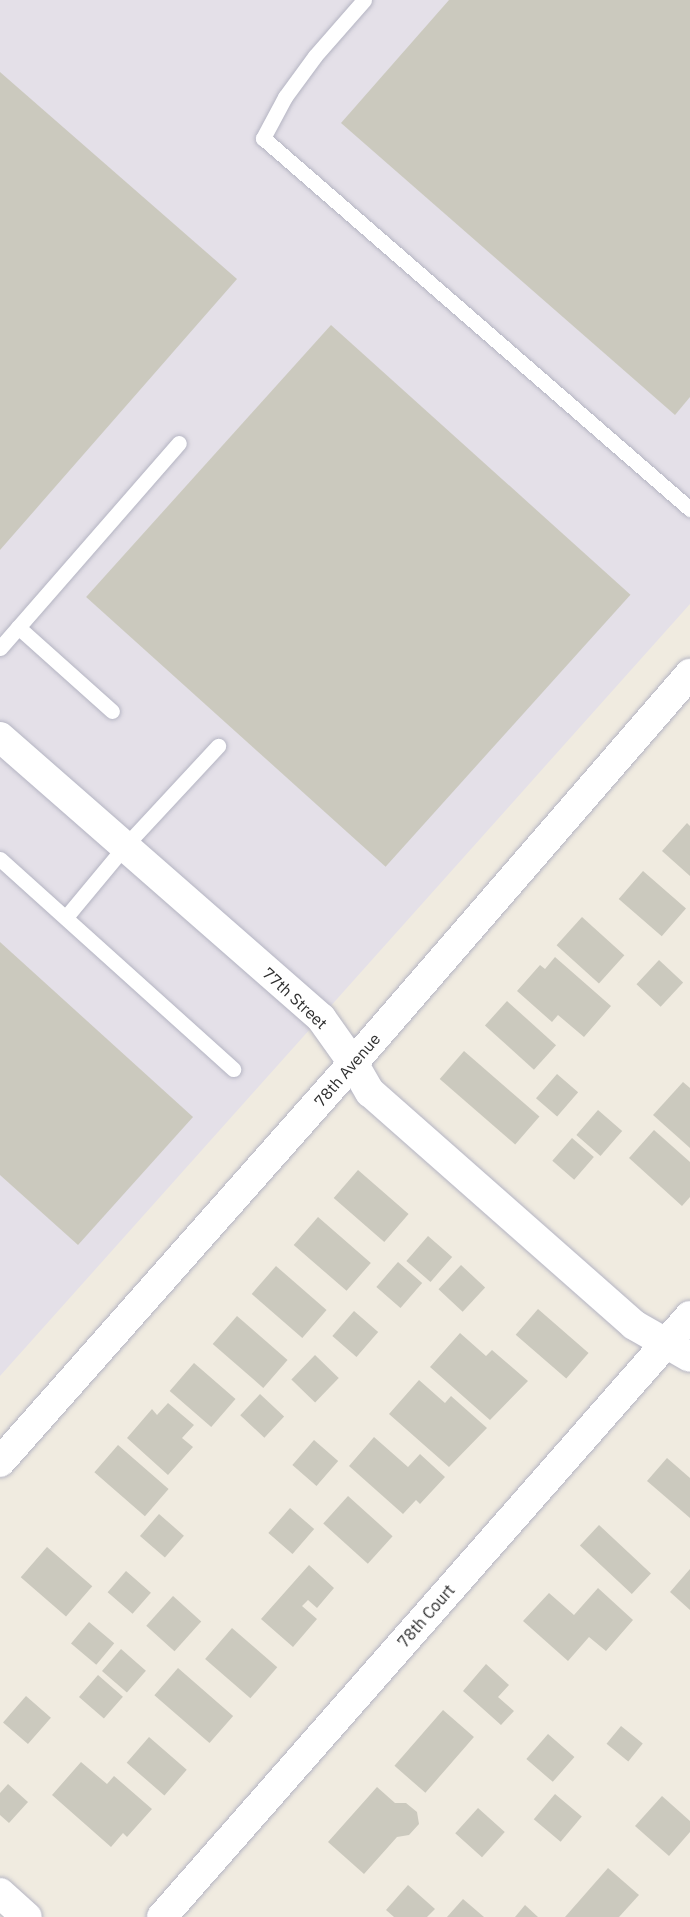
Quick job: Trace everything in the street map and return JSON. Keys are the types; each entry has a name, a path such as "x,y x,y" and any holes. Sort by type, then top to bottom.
{"street":[{"name":"78th Avenue","path":"0,1462 353,1063 690,674"},
{"name":"77th Street","path":"0,737 321,1018 353,1063 370,1092 634,1326 678,1349"},
{"name":"78th Court","path":"162,1917 678,1349 690,1316"},
{"path":"0,1893 27,1917"}],"lane":[{"path":"364,0 285,97 263,138 690,509"},
{"path":"0,648 179,443"},
{"path":"18,627 112,711"},
{"path":"66,917 125,846 218,746"},
{"path":"0,859 233,1069"}],"shaded area":[{"path":"0,0 690,0 690,604 0,1376"}],"building":[{"path":"449,0 690,0 690,397 675,415 341,123"},
{"path":"0,72 237,279 0,550"},
{"path":"331,325 630,595 386,867 86,597"},
{"path":"687,823 690,826 690,876 662,851"},
{"path":"643,871 686,908 662,936 619,899"},
{"path":"582,917 624,955 599,983 557,945"},
{"path":"0,942 193,1117 78,1245 0,1175"},
{"path":"555,957 611,1006 584,1037 558,1015 552,1022 517,991 540,965 545,969"},
{"path":"659,960 683,983 661,1007 636,984"},
{"path":"507,1001 556,1045 534,1070 485,1026"},
{"path":"464,1051 539,1117 515,1145 440,1079"},
{"path":"557,1074 578,1092 557,1117 536,1098"},
{"path":"683,1082 690,1088 690,1148 653,1115"},
{"path":"598,1110 622,1131 601,1156 576,1135"},
{"path":"654,1130 690,1162 690,1197 682,1206 629,1158"},
{"path":"572,1138 594,1157 574,1180 552,1161"},
{"path":"358,1170 409,1214 384,1242 334,1198"},
{"path":"318,1217 371,1263 347,1291 294,1245"},
{"path":"428,1236 452,1257 431,1282 406,1261"},
{"path":"398,1262 422,1283 401,1308 376,1287"},
{"path":"461,1265 485,1288 463,1312 438,1289"},
{"path":"276,1266 327,1310 302,1338 252,1294"},
{"path":"538,1309 589,1353 566,1379 516,1335"},
{"path":"354,1311 378,1332 357,1357 332,1336"},
{"path":"237,1316 288,1360 263,1388 213,1344"},
{"path":"460,1333 486,1356 492,1350 528,1381 490,1420 430,1367"},
{"path":"315,1355 339,1378 315,1402 291,1379"},
{"path":"194,1363 236,1399 211,1427 170,1391"},
{"path":"419,1380 445,1403 451,1396 487,1428 449,1467 389,1414"},
{"path":"260,1394 284,1417 264,1438 240,1415"},
{"path":"168,1403 194,1425 182,1438 193,1447 168,1475 127,1438 152,1409 157,1415"},
{"path":"374,1437 408,1467 420,1454 445,1477 420,1504 416,1500 403,1514 349,1466"},
{"path":"314,1440 338,1461 317,1486 292,1465"},
{"path":"118,1445 169,1489 145,1516 94,1472"},
{"path":"667,1458 690,1478 690,1518 647,1481"},
{"path":"348,1496 393,1536 368,1564 323,1523"},
{"path":"290,1508 314,1529 293,1554 268,1533"},
{"path":"159,1514 184,1536 165,1558 140,1536"},
{"path":"599,1525 651,1573 632,1594 580,1545"},
{"path":"47,1547 92,1586 66,1617 21,1577"},
{"path":"309,1565 334,1588 317,1608 308,1600 302,1606 317,1619 293,1647 261,1619"},
{"path":"690,1569 690,1610 670,1592"},
{"path":"126,1571 151,1593 133,1614 108,1592"},
{"path":"598,1588 633,1620 606,1651 589,1637 568,1661 523,1621 549,1593 574,1615"},
{"path":"173,1596 201,1621 174,1651 146,1626"},
{"path":"89,1622 114,1643 96,1665 71,1643"},
{"path":"232,1628 277,1667 250,1698 205,1659"},
{"path":"121,1649 146,1671 127,1693 102,1671"},
{"path":"486,1664 509,1685 498,1697 514,1711 501,1725 463,1691"},
{"path":"178,1668 233,1716 209,1743 154,1695"},
{"path":"98,1675 123,1697 104,1719 79,1697"},
{"path":"26,1696 51,1718 28,1744 3,1722"},
{"path":"443,1710 474,1737 425,1793 394,1766"},
{"path":"621,1726 643,1744 628,1761 607,1744"},
{"path":"548,1734 574,1757 553,1782 526,1759"},
{"path":"149,1737 187,1770 164,1795 127,1763"},
{"path":"81,1762 107,1784 114,1776 152,1809 127,1837 123,1833 111,1847 52,1795"},
{"path":"8,1784 28,1802 9,1823 0,1815 0,1793"},
{"path":"377,1787 395,1803 406,1803 417,1812 419,1824 409,1835 397,1837 364,1874 328,1842"},
{"path":"555,1794 582,1816 561,1842 534,1819"},
{"path":"662,1796 690,1821 690,1832 669,1856 635,1826"},
{"path":"478,1808 505,1832 482,1857 455,1833"},
{"path":"608,1868 639,1895 619,1917 565,1917"},
{"path":"408,1885 435,1909 427,1917 394,1917 386,1910"},
{"path":"463,1899 484,1917 447,1917"},
{"path":"525,1905 538,1917 515,1917"}]}
